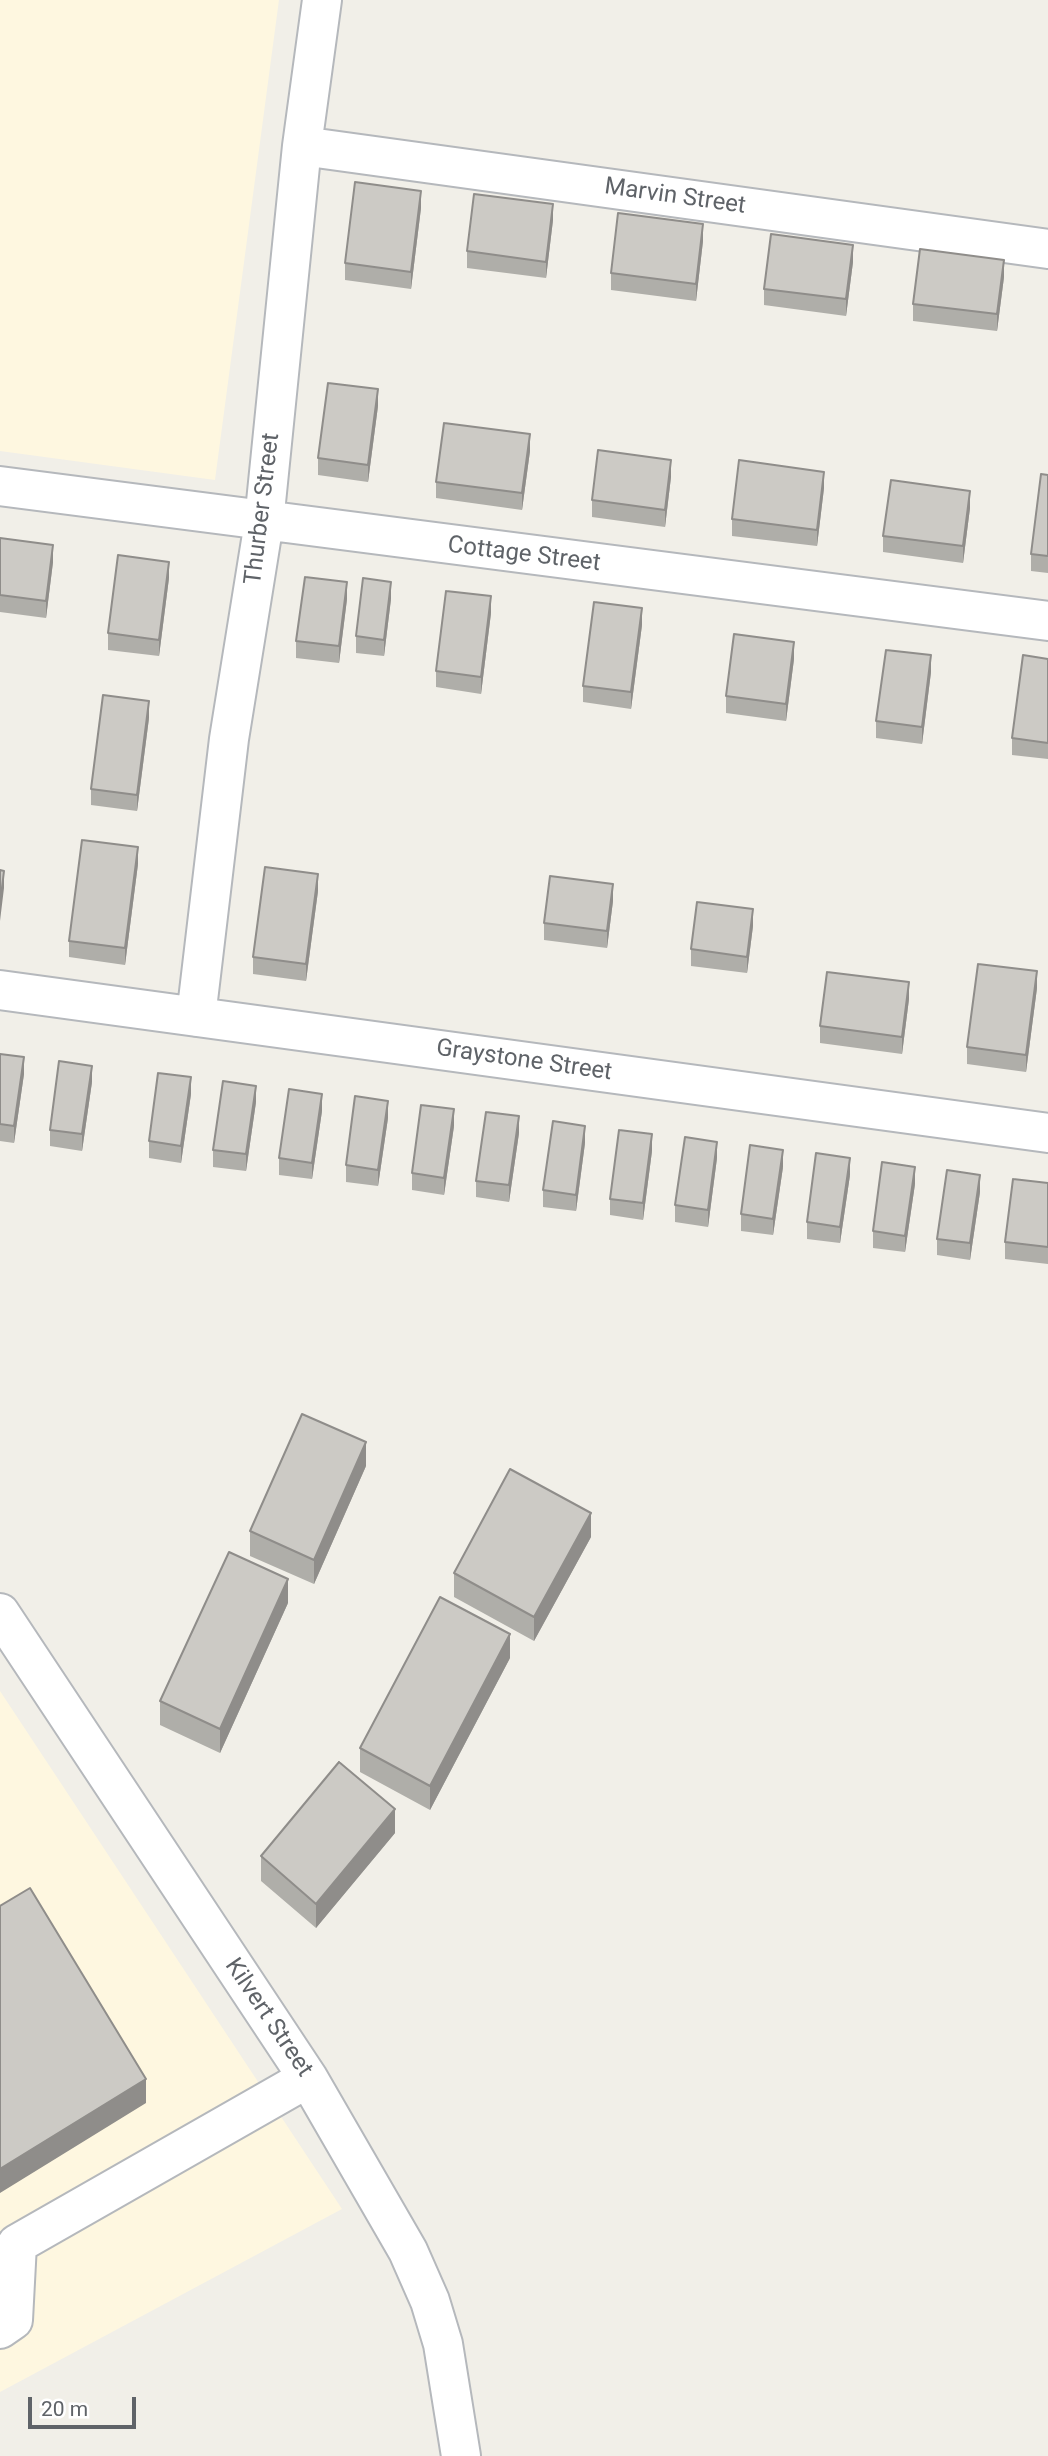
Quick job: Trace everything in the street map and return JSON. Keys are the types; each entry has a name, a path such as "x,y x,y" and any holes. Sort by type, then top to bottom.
{"street":[{"name":"Thurber Street","path":"196,1017 229,739 264,522 302,146 322,0"},
{"name":"Marvin Street","path":"302,146 1048,249"},
{"name":"Cottage Street","path":"0,486 1048,621"},
{"name":"Graystone Street","path":"0,990 1048,1133"},
{"name":"Kilvert Street","path":"0,1613 308,2078 408,2251 430,2301 443,2344 461,2456"},
{"path":"0,2329 13,2320 17,2244 308,2078"}],"shaded area":[{"path":"0,0 279,0 215,480 0,451"},
{"path":"0,1691 342,2209 0,2392"}],"building":[{"path":"355,182 421,191 411,272 345,263"},
{"path":"474,194 553,204 546,262 467,251"},
{"path":"618,213 703,224 696,284 611,273"},
{"path":"771,234 853,245 846,299 764,289"},
{"path":"920,249 1004,260 997,314 913,304"},
{"path":"328,383 378,389 368,465 318,458"},
{"path":"444,423 530,434 522,493 436,482"},
{"path":"598,450 671,460 665,510 592,500"},
{"path":"739,460 824,472 817,530 732,519"},
{"path":"1041,474 1048,475 1048,556 1031,554"},
{"path":"891,480 970,491 963,546 883,536"},
{"path":"0,538 53,545 46,601 0,595"},
{"path":"118,555 169,562 159,640 108,633"},
{"path":"305,577 347,582 339,646 296,641"},
{"path":"363,578 391,582 384,640 356,636"},
{"path":"446,591 491,596 481,677 436,671"},
{"path":"594,602 642,608 631,692 583,686"},
{"path":"734,634 794,642 786,704 726,696"},
{"path":"886,650 931,655 922,727 876,721"},
{"path":"1023,655 1048,659 1048,743 1012,738"},
{"path":"103,695 149,701 137,795 91,789"},
{"path":"82,840 138,847 125,948 69,941"},
{"path":"265,867 318,874 306,964 253,957"},
{"path":"0,870 4,871 0,904"},
{"path":"550,876 613,884 607,931 544,923"},
{"path":"697,902 753,909 747,957 691,949"},
{"path":"978,964 1037,971 1026,1055 967,1047"},
{"path":"827,972 909,982 902,1037 820,1026"},
{"path":"0,1054 24,1057 14,1126 0,1124"},
{"path":"59,1061 92,1066 82,1134 50,1130"},
{"path":"158,1073 191,1077 181,1146 149,1141"},
{"path":"223,1081 256,1086 246,1154 213,1150"},
{"path":"289,1089 322,1094 312,1163 279,1158"},
{"path":"355,1096 388,1101 378,1170 346,1165"},
{"path":"421,1105 454,1109 444,1178 412,1173"},
{"path":"486,1112 519,1116 509,1185 476,1181"},
{"path":"553,1121 585,1126 576,1195 543,1190"},
{"path":"619,1130 652,1134 643,1203 610,1199"},
{"path":"685,1137 717,1142 708,1210 675,1205"},
{"path":"750,1145 783,1150 773,1219 741,1214"},
{"path":"816,1153 850,1158 840,1227 807,1222"},
{"path":"882,1162 915,1167 905,1236 873,1231"},
{"path":"947,1170 980,1175 970,1243 937,1239"},
{"path":"1013,1179 1048,1183 1048,1247 1005,1242"},
{"path":"302,1414 366,1442 314,1560 250,1531"},
{"path":"510,1469 591,1513 534,1617 454,1573"},
{"path":"229,1552 288,1579 220,1729 160,1701"},
{"path":"440,1597 510,1634 430,1786 360,1748"},
{"path":"339,1762 395,1809 316,1904 261,1856"},
{"path":"30,1888 146,2079 0,2169 0,1906"}]}
